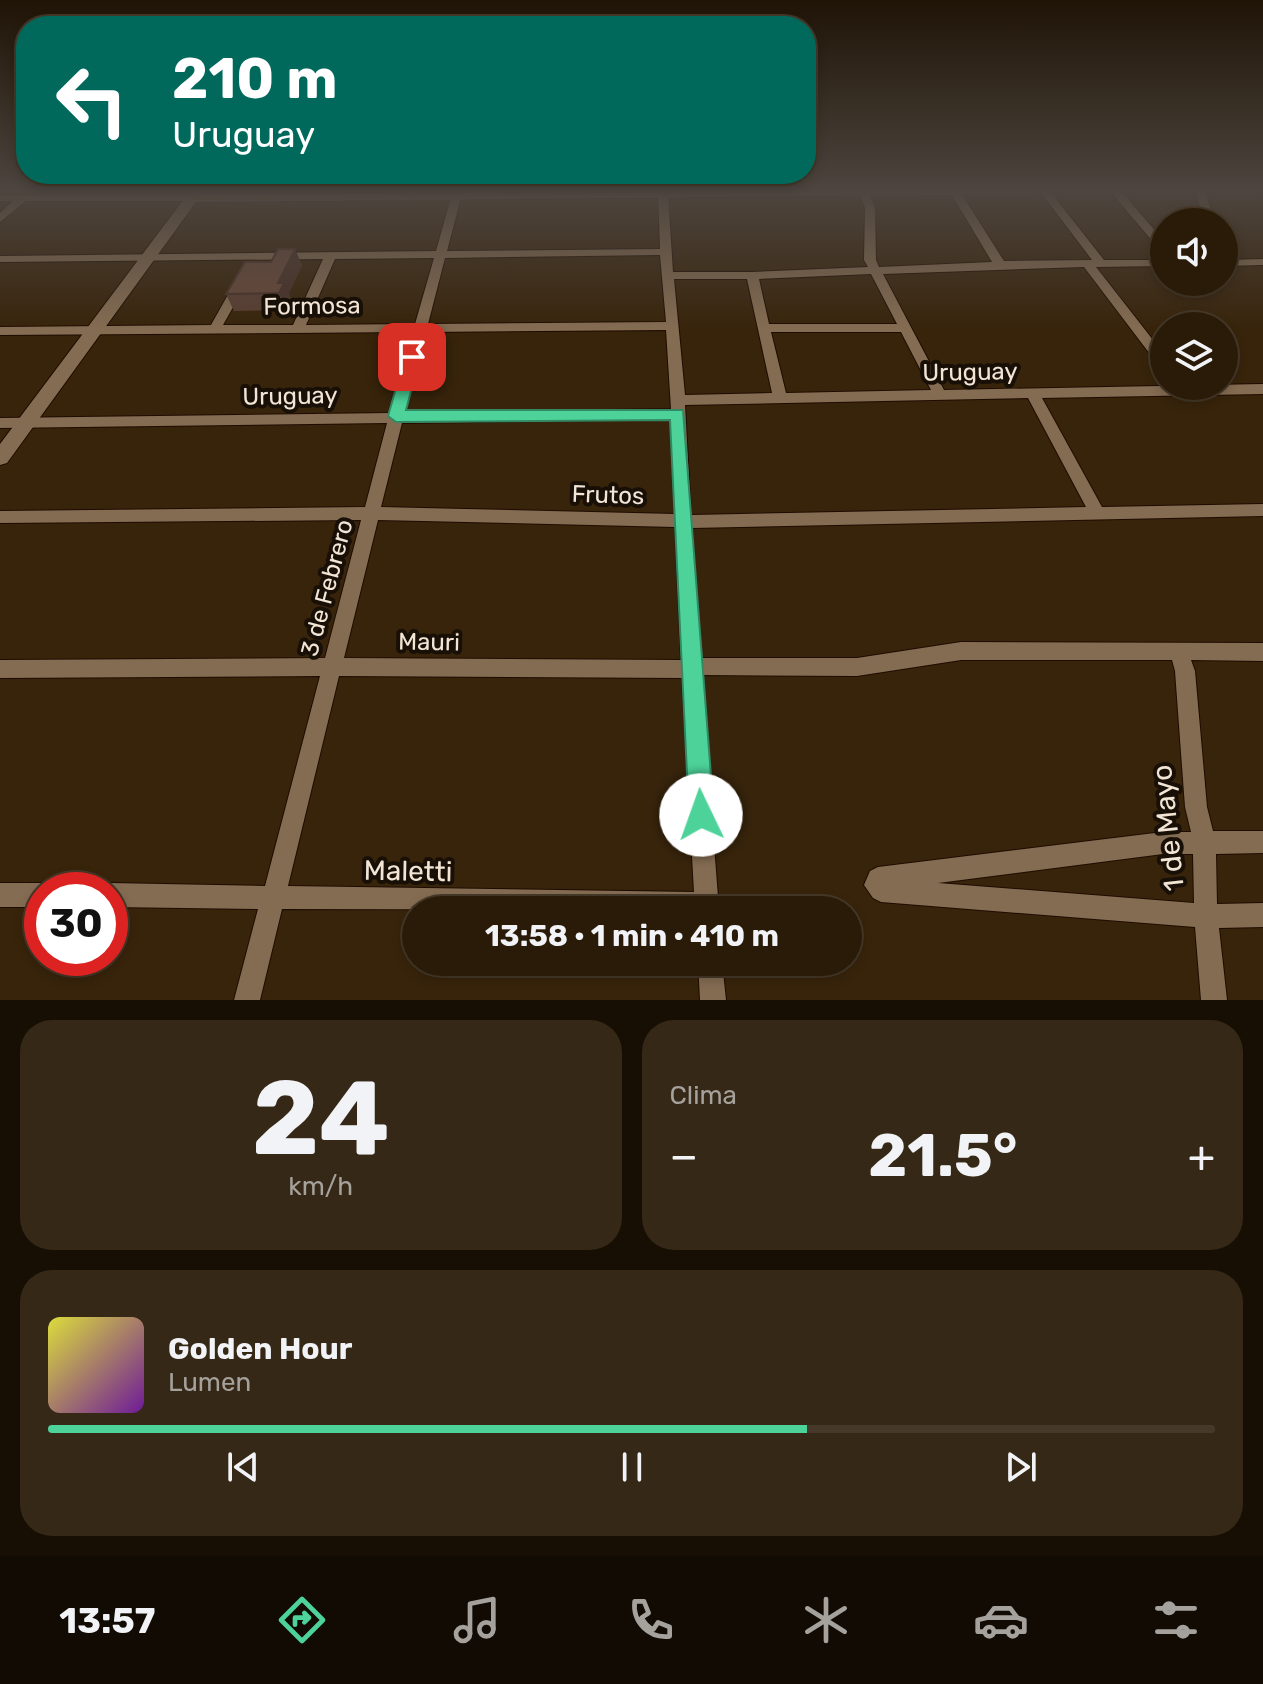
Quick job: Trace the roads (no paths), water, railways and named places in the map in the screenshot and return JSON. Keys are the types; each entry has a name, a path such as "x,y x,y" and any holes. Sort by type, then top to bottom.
{"street":[{"path":"0,458 163,237"},
{"name":"3 de Febrero","path":"247,1000 396,416 445,237"},
{"path":"664,237 678,407 705,896"},
{"path":"870,237 870,260 940,395"},
{"path":"983,237 1000,265"},
{"path":"1076,237 1150,343"},
{"path":"0,259 664,252"},
{"path":"215,329 257,255"},
{"path":"298,328 331,255"},
{"path":"1238,263 1263,262"},
{"path":"668,275 752,276 1000,265 1150,263"},
{"path":"752,276 780,397"},
{"name":"Formosa","path":"0,331 672,326"},
{"path":"764,328 907,328"},
{"name":"Uruguay","path":"0,423 396,416 678,407 780,397 1150,389"},
{"name":"Uruguay","path":"1238,389 1263,389"},
{"path":"1032,393 1098,514"},
{"name":"Frutos","path":"0,517 372,513 682,521 1263,510"},
{"name":"Mauri","path":"0,669 331,667 672,670 693,667 857,667 961,651 1263,652"},
{"name":"1 de Mayo","path":"1178,652 1185,671 1196,807 1204,842 1206,916 1214,1000"},
{"path":"1263,842 1163,843 878,879 876,885 881,890 1206,916 1263,915"},
{"path":"0,895 24,895"},
{"name":"Maletti","path":"128,895 402,901"},
{"path":"711,976 713,1000"}]}
